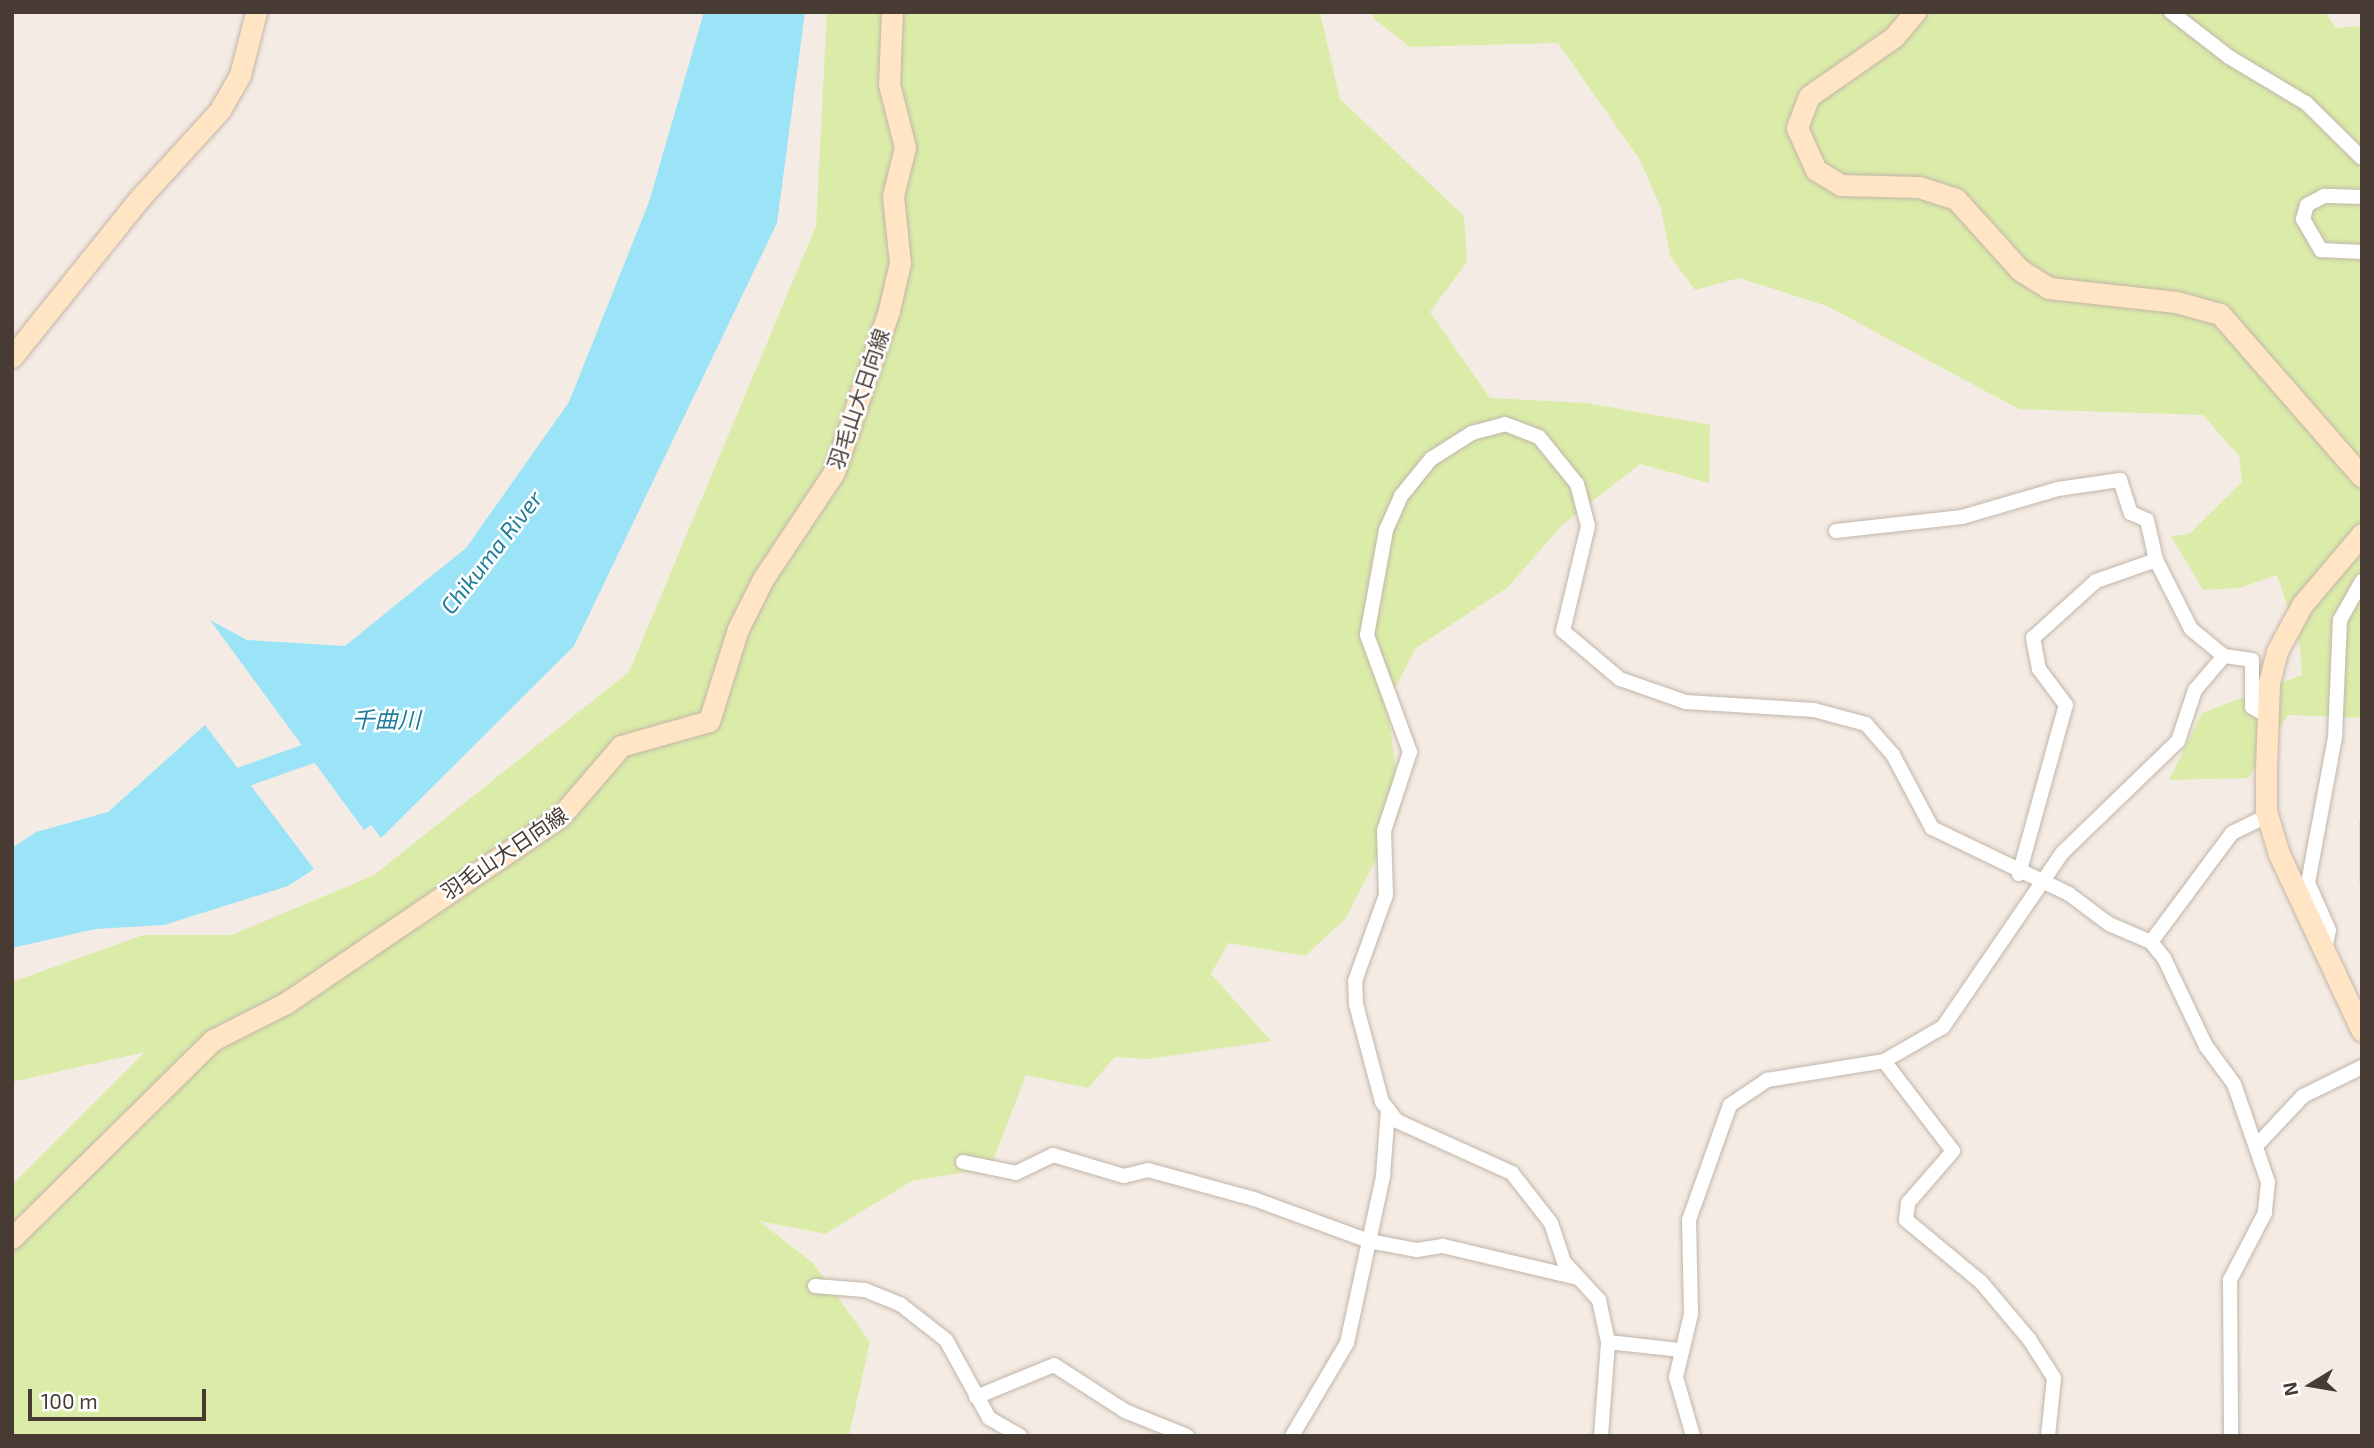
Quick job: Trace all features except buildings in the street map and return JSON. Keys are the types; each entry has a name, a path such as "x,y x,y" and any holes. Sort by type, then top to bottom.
{"street":[{"path":"12,357 140,198 220,110 248,52 256,12"},
{"name":"羽毛山大日向線","path":"12,1238 213,1040 286,1003 560,817 621,746 709,721 738,629 763,579 834,472 889,310 900,263 893,195 905,147 889,84 892,12"},
{"path":"1915,12 1894,37 1809,96 1797,128 1816,170 1841,185 1919,187 1956,199 2020,270 2049,288 2176,302 2220,314 2362,477"},
{"path":"2171,12 2219,51 2299,98 2362,158"},
{"path":"2362,197 2324,196 2307,205 2303,219 2321,250 2362,252"},
{"path":"1292,1436 1346,1343 1369,1241 1388,1109 1355,981 1386,895 1384,831 1409,752 1403,721 1371,654 1369,613 1390,517 1401,496 1431,459 1472,433 1504,424 1524,428 1552,450 1577,484 1588,526 1563,631 1620,679 1686,702 1814,710 1866,724 1894,755 1921,817 2019,874 2044,884 2151,942 2234,1084 2268,1182 2264,1213 2230,1280 2231,1436"},
{"path":"1836,531 1962,517 2058,489 2120,480 2131,513 2147,520 2156,560 2191,629 2224,656 2252,660 2252,707 2266,715"},
{"path":"2362,534 2285,633 2272,665 2266,715 2267,816 2362,1031"},
{"path":"2019,874 2067,705 2039,669 2034,638 2096,581 2156,560"},
{"path":"2325,950 2329,930 2308,883 2334,738 2340,620 2362,581"},
{"path":"1693,1436 1677,1385 1679,1350 1691,1314 1692,1200 1730,1105 1767,1080 1884,1061 1929,1039 1958,1012 2062,853 2178,741 2195,690 2224,656"},
{"path":"2151,942 2232,833 2267,816"},
{"path":"1884,1061 1953,1151 1908,1203 1906,1220 1981,1282 2029,1339 2054,1378 2048,1436"},
{"path":"2257,1145 2303,1096 2362,1067"},
{"path":"1388,1109 1411,1132 1513,1173 1551,1223 1563,1262 1599,1300 1608,1342 1601,1436"},
{"path":"963,1162 1016,1173 1053,1155 1124,1176 1148,1170 1254,1199 1369,1241 1418,1250 1443,1246 1578,1278"},
{"path":"815,1286 853,1287 900,1304 946,1340 989,1418 1020,1436"},
{"path":"1608,1342 1679,1350"},
{"path":"976,1397 1054,1365 1125,1411 1187,1436"}],"green space":[{"path":"827,12 1320,12 1340,99 1464,216 1467,262 1430,312 1490,398 1587,403 1710,425 1709,483 1640,464 1562,525 1508,587 1416,648 1387,703 1401,810 1346,918 1305,956 1228,943 1211,974 1271,1041 1148,1059 1115,1057 1088,1088 1026,1075 990,1168 912,1181 825,1234 759,1221 813,1263 870,1342 849,1436 12,1436 12,1185 145,1052 12,1082 12,982 143,935 232,935 374,875 629,672 816,226"},
{"path":"1374,12 2325,12 2336,28 2362,26 2362,718 2288,715 2248,778 2169,780 2202,713 2302,675 2300,645 2277,575 2239,588 2203,590 2171,536 2189,534 2242,482 2239,456 2203,415 2019,409 1827,306 1739,278 1695,290 1670,256 1661,208 1640,160 1558,43 1410,47 1373,18"}],"water":[{"name":"千曲川","path":"704,12 805,12 777,223 574,646 381,838 371,825 364,830 210,620 247,640 345,646 466,548 569,402 649,202"},
{"path":"205,725 314,869 288,886 164,925 95,929 12,948 12,848 36,832 108,812"}],"waterway":[{"name":"Chikuma River","path":"216,786 317,750 329,737"},
{"path":"2362,821 2362,882"}]}
